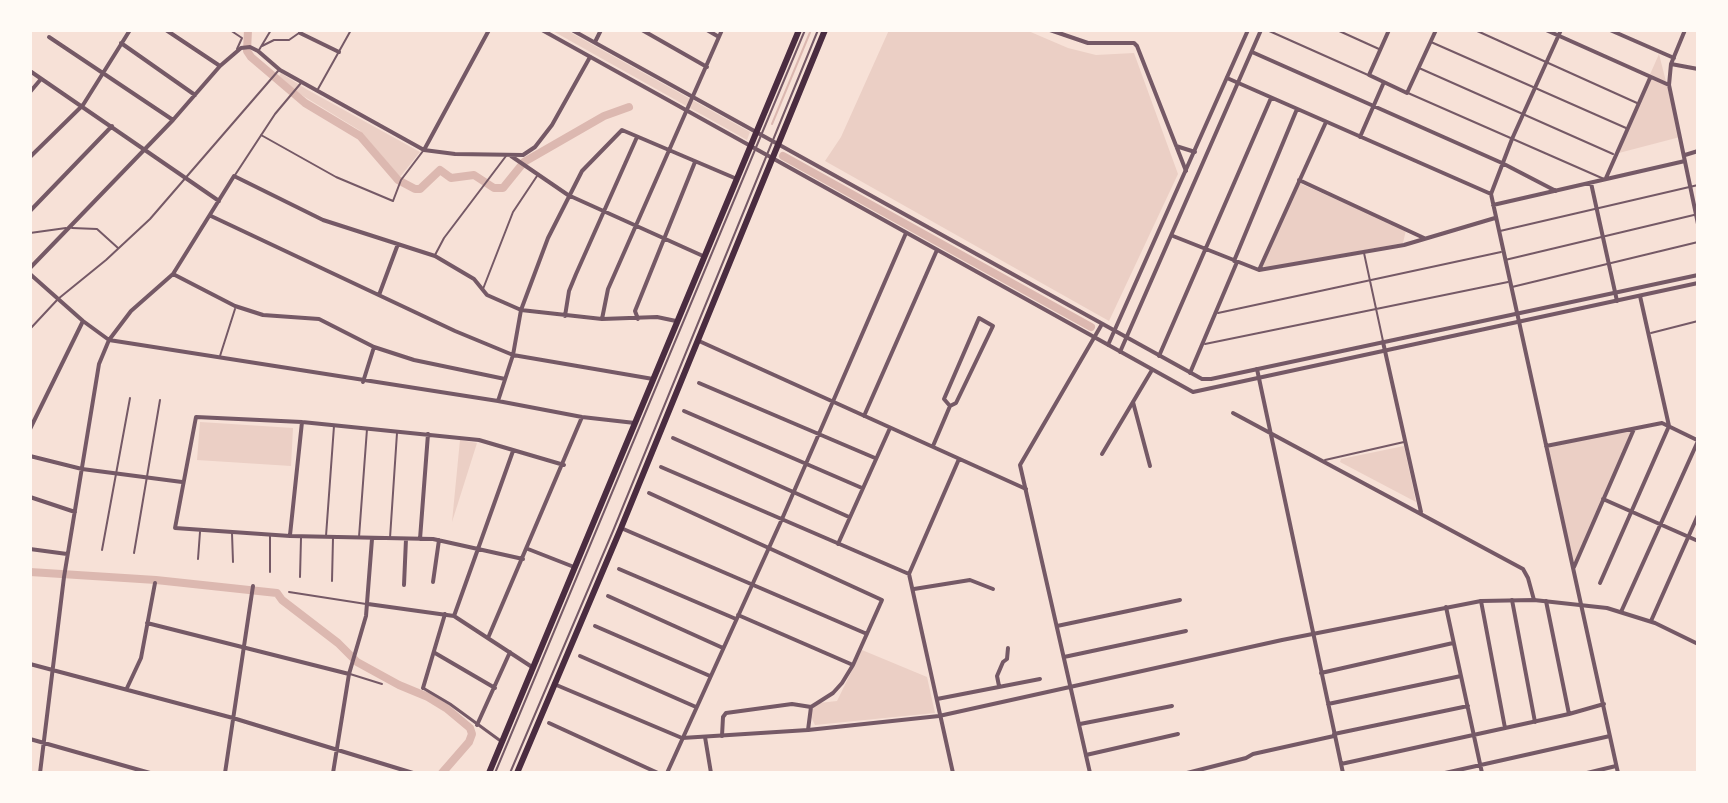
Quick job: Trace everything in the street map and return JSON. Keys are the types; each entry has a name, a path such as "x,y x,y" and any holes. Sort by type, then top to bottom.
{"main road":[{"path":"489,773 703,256 753,149 802,30"},
{"path":"517,773 825,30"}],"street":[{"path":"30,157 83,105 130,30"},
{"path":"166,30 220,66"},
{"path":"424,150 489,30"},
{"path":"542,30 1193,392 1698,283"},
{"path":"572,30 1202,379 1698,275"},
{"path":"595,42 601,30"},
{"path":"642,30 707,67"},
{"path":"707,30 719,37"},
{"path":"602,319 608,289 722,30"},
{"path":"1050,30 1088,43 1134,43 1137,46 1186,171"},
{"path":"1108,345 1248,30"},
{"path":"1120,352 1264,30"},
{"path":"1389,30 1369,75 1407,93 1436,30"},
{"path":"1546,30 1559,33 1669,85"},
{"path":"1610,30 1674,58"},
{"path":"1685,30 1671,64 1669,85 1698,224"},
{"path":"300,33 339,52"},
{"path":"1559,33 1491,194 1618,773"},
{"path":"49,37 173,120"},
{"path":"121,43 195,95"},
{"path":"590,57 543,140 523,155 424,150 317,90 278,72 260,49 241,48 220,66 30,271 83,321 109,340 635,423"},
{"path":"1252,52 1502,163 1556,191"},
{"path":"1671,64 1698,69"},
{"path":"30,71 220,201"},
{"path":"30,92 42,78"},
{"path":"1227,78 1491,194"},
{"path":"1606,179 1650,78"},
{"path":"1360,137 1384,82"},
{"path":"1159,356 1271,97"},
{"path":"1190,373 1297,109"},
{"path":"1259,270 1326,122"},
{"path":"30,211 112,126"},
{"path":"498,401 513,355 521,310 548,238 582,171 622,130 737,179"},
{"path":"565,316 569,291 638,137"},
{"path":"1176,146 1195,152"},
{"path":"1493,205 1591,183 1684,158 1698,151"},
{"path":"508,154 568,195 703,256"},
{"path":"638,319 635,311 696,162"},
{"path":"40,773 68,554 99,364 109,340 131,311 173,274 234,176 323,220 435,256 474,279 487,295 521,310 602,319 657,317 676,321"},
{"path":"1299,180 1427,239"},
{"path":"1591,183 1617,301"},
{"path":"211,216 455,331 513,355 653,379"},
{"path":"1173,236 1259,270 1427,239 1495,218"},
{"path":"667,773 794,492 906,233"},
{"path":"379,295 398,244"},
{"path":"864,416 937,250"},
{"path":"173,274 235,306 263,315 319,319 374,347 414,360 505,379"},
{"path":"1600,583 1669,426 1640,296"},
{"path":"933,447 950,406 956,403 993,326 979,318 944,399 950,406"},
{"path":"30,429 83,321"},
{"path":"1090,773 1020,465 1102,324"},
{"path":"1383,342 1421,513"},
{"path":"697,344 1026,489"},
{"path":"363,382 374,347"},
{"path":"1257,369 1343,773"},
{"path":"1102,454 1152,370"},
{"path":"699,383 875,458"},
{"path":"1133,402 1150,466"},
{"path":"684,411 862,488"},
{"path":"1233,413 1523,569 1534,600"},
{"path":"523,559 439,540 290,536 175,528 196,417 302,422 479,440 564,465"},
{"path":"488,638 582,417"},
{"path":"290,536 302,422"},
{"path":"1546,446 1662,423 1698,440 1621,612"},
{"path":"838,544 890,428"},
{"path":"1573,570 1635,428"},
{"path":"420,539 428,434"},
{"path":"673,438 849,517"},
{"path":"454,616 513,451"},
{"path":"30,456 82,469 182,482"},
{"path":"953,773 909,574 959,459"},
{"path":"661,467 909,574"},
{"path":"649,493 882,600 853,665 833,693 811,707 792,704 726,713 722,736"},
{"path":"30,497 75,512"},
{"path":"1603,499 1698,541"},
{"path":"1651,621 1698,515"},
{"path":"621,528 867,634"},
{"path":"333,773 349,674 368,604 372,539"},
{"path":"404,585 406,539"},
{"path":"433,582 439,540"},
{"path":"527,548 574,567"},
{"path":"30,549 68,554"},
{"path":"619,569 853,665"},
{"path":"913,589 970,580 993,589"},
{"path":"127,688 141,658 155,583"},
{"path":"225,773 253,586"},
{"path":"608,596 723,648"},
{"path":"1057,626 1180,600"},
{"path":"1512,600 1535,722"},
{"path":"554,684 682,738 808,730 939,716 1481,601 1579,603 1651,621 1698,644"},
{"path":"1481,601 1505,728"},
{"path":"1546,601 1569,714"},
{"path":"368,604 454,616 532,667"},
{"path":"1446,607 1482,773"},
{"path":"445,614 423,688 502,742"},
{"path":"147,623 349,674"},
{"path":"595,626 710,676"},
{"path":"1064,657 1186,631"},
{"path":"1321,673 1453,643"},
{"path":"999,686 997,676 1007,659 1008,648"},
{"path":"477,725 510,652"},
{"path":"435,653 495,689"},
{"path":"580,656 696,707"},
{"path":"30,664 233,718 413,773"},
{"path":"1328,704 1461,676"},
{"path":"936,699 1040,679"},
{"path":"1341,764 1604,704"},
{"path":"1080,724 1172,706"},
{"path":"1187,772 1334,735 1468,706"},
{"path":"808,730 811,707"},
{"path":"549,723 658,773"},
{"path":"1086,755 1178,734"},
{"path":"1445,773 1610,736"},
{"path":"705,737 711,773"},
{"path":"30,739 150,773"},
{"path":"1587,773 1616,766"}],"lane":[{"path":"230,30 242,38 235,51"},
{"path":"260,49 271,30"},
{"path":"317,90 351,30"},
{"path":"776,142 818,30"},
{"path":"1264,30 1369,75"},
{"path":"1337,30 1380,50"},
{"path":"1475,30 1638,103"},
{"path":"260,49 274,40 289,40 300,33"},
{"path":"1431,42 1627,129"},
{"path":"1419,68 1615,155"},
{"path":"30,329 58,299 150,219 278,72"},
{"path":"234,176 301,82"},
{"path":"1407,93 1606,179"},
{"path":"261,135 336,177 393,201 401,182 424,150"},
{"path":"495,773 753,149"},
{"path":"435,256 444,238 508,154"},
{"path":"510,773 770,158"},
{"path":"483,290 513,212 539,175"},
{"path":"1498,232 1698,185"},
{"path":"1505,260 1697,214"},
{"path":"30,233 93,227 119,248"},
{"path":"1202,345 1608,264 1698,242"},
{"path":"1364,252 1383,342"},
{"path":"1216,314 1502,252"},
{"path":"219,357 235,306"},
{"path":"1649,333 1698,321"},
{"path":"685,356 697,344"},
{"path":"102,550 130,398"},
{"path":"134,553 160,400"},
{"path":"326,537 335,450 334,425"},
{"path":"359,538 367,429"},
{"path":"390,539 397,431"},
{"path":"1321,460 1405,441"},
{"path":"198,559 201,530"},
{"path":"232,532 233,562"},
{"path":"270,534 270,572"},
{"path":"300,577 301,536"},
{"path":"332,581 333,537"},
{"path":"589,588 591,599"},
{"path":"289,592 368,604"},
{"path":"349,674 382,684"}],"shaded area":[{"path":"551,30 566,30 750,132 747,140"},
{"path":"889,30 1026,30 1068,48 1096,55 1134,53 1178,174 1109,321 825,161 841,137"},
{"path":"1659,54 1680,137 1615,154"},
{"path":"281,73 420,152 400,177 359,130 300,94 279,76"},
{"path":"1299,183 1406,230 1403,243 1261,269"},
{"path":"200,422 293,428 291,466 197,460"},
{"path":"1634,430 1573,569 1548,447"},
{"path":"460,440 477,443 452,522"},
{"path":"1404,446 1416,502 1340,462 1341,459"},
{"path":"862,650 927,677 935,713 815,725 811,717 812,709 819,703 837,701"}],"waterway":[{"path":"248,30 247,51 251,57 305,103 360,136 398,180 415,189 420,189 440,170 451,178 474,175 494,188 503,188 524,162 604,116 629,107"},
{"path":"772,124 811,30"},
{"path":"783,156 1091,327"},
{"path":"30,572 156,580 277,593 357,662 428,697 470,728 472,734 469,742 442,773"}]}
